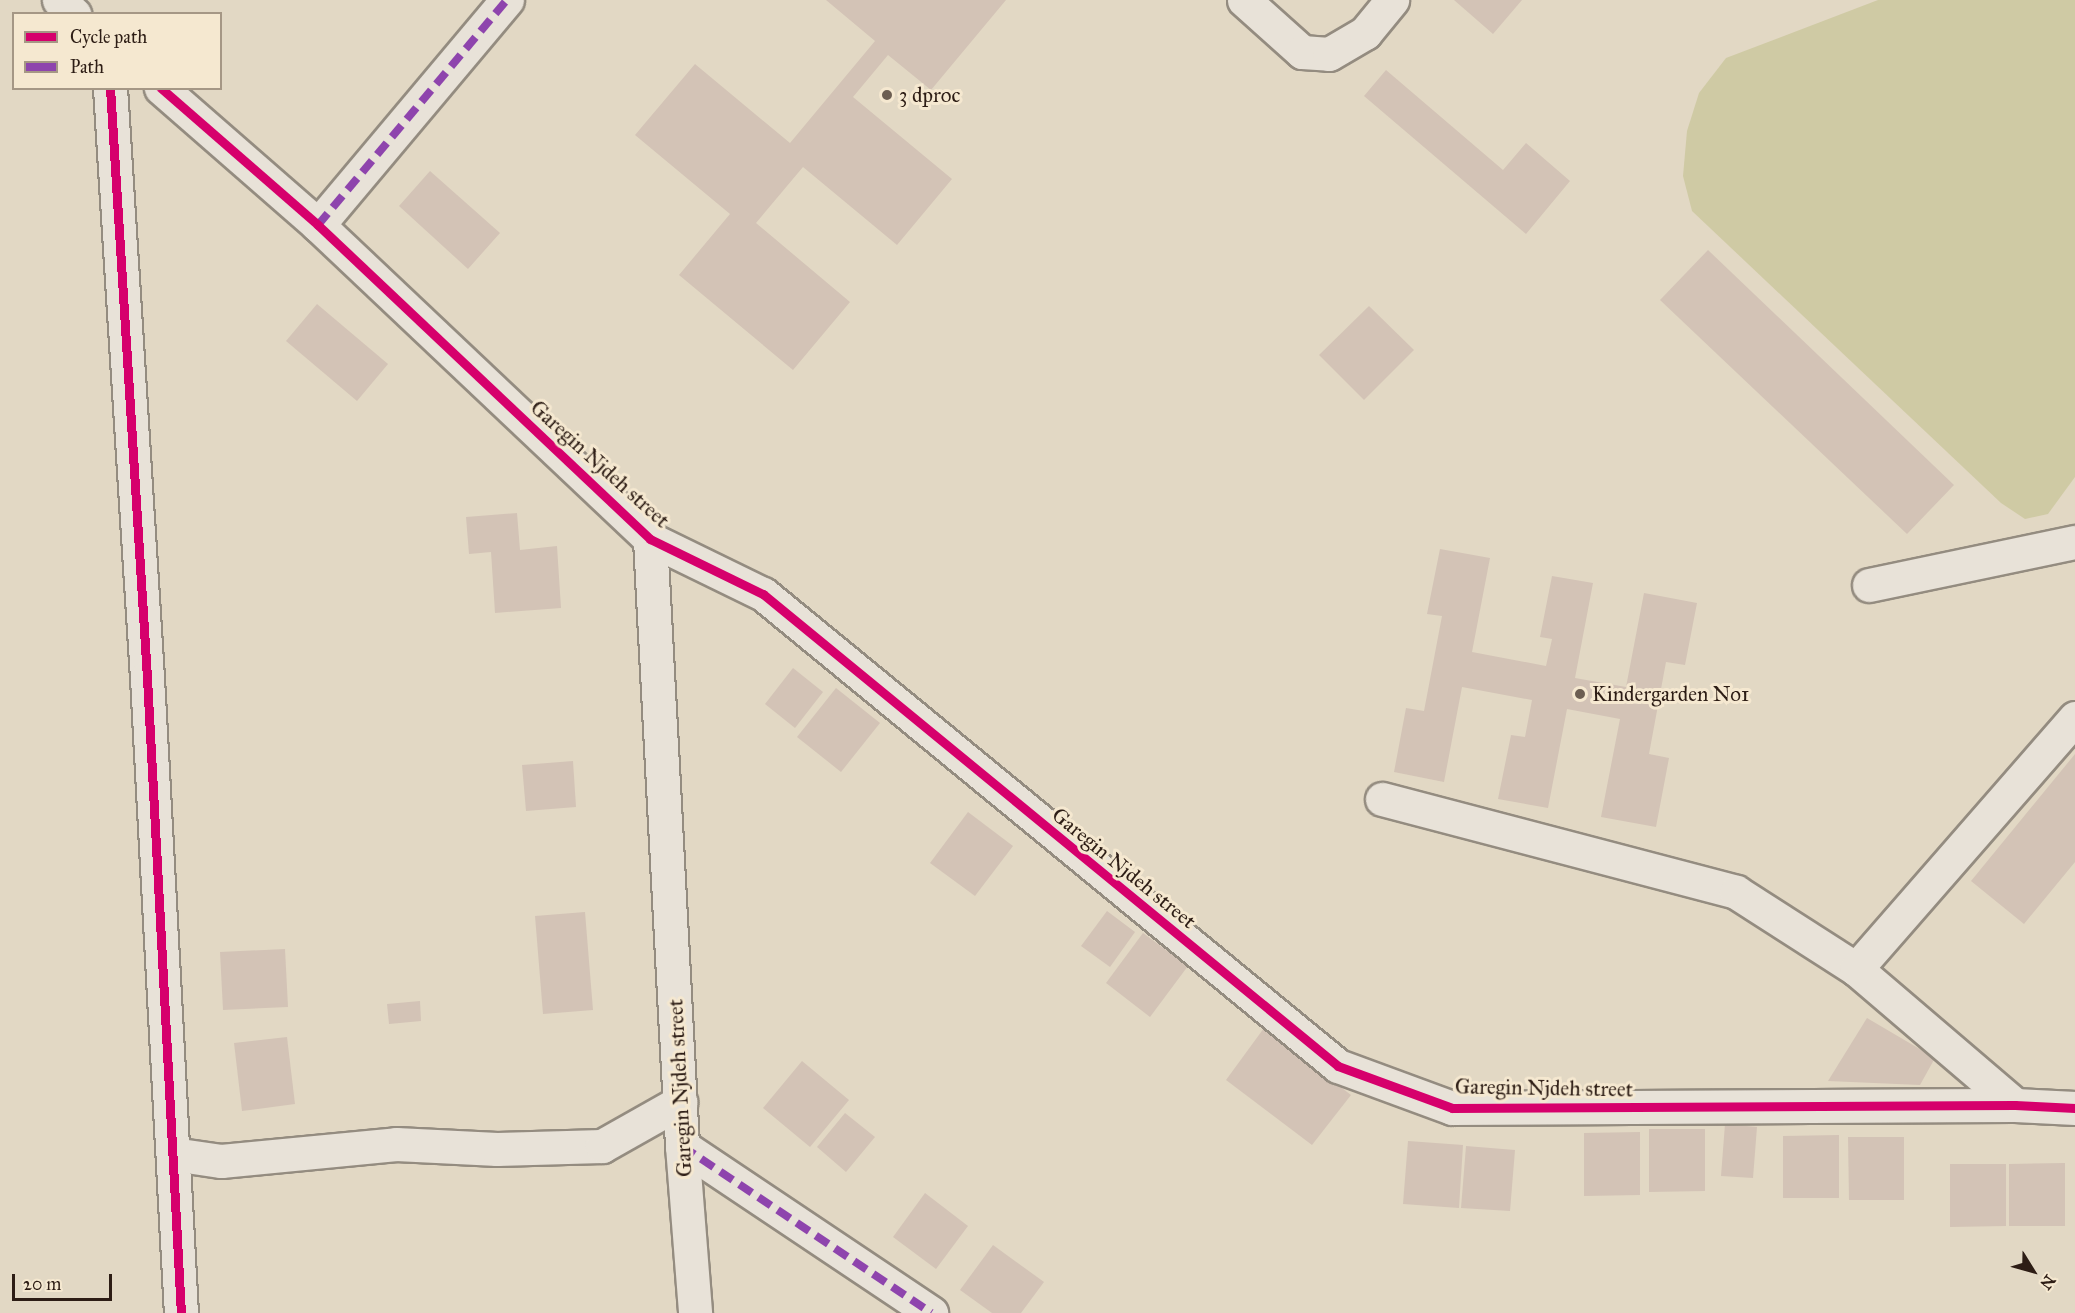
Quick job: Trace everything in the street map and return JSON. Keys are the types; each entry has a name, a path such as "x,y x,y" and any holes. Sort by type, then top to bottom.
{"street":[{"path":"59,0 72,12"},
{"path":"318,225 507,0"},
{"path":"1244,0 1302,52 1329,54 1365,33 1392,0"},
{"path":"110,90 182,1313"},
{"name":"Garegin Njdeh street","path":"163,90 318,225 651,539 763,594 1338,1066 1452,1108 2015,1105 2075,1108"},
{"name":"Garegin Njdeh street","path":"651,539 682,1146 695,1313"},
{"path":"1869,585 2075,542"},
{"path":"1856,969 2075,718"},
{"path":"1382,799 1736,892 1856,969 2015,1105"},
{"path":"173,1154 221,1161 396,1144 497,1149 602,1146 680,1102"},
{"path":"682,1146 931,1313"}],"shaded area":[{"path":"1878,0 2075,0 2075,477 2048,514 2025,519 2001,503 1692,211 1683,176 1687,131 1699,93 1726,58"}],"building":[{"path":"826,0 1006,0 931,90 888,55 853,97 952,179 897,245 803,167 756,223 850,302 793,370 679,275 730,214 635,135 695,64 790,143 875,41"},
{"path":"1454,0 1522,0 1493,34"},
{"path":"1386,70 1503,170 1526,143 1570,181 1526,234 1364,96"},
{"path":"430,171 500,233 468,269 399,206"},
{"path":"1708,250 1954,485 1907,534 1660,300"},
{"path":"317,304 388,364 357,401 286,341"},
{"path":"1369,306 1414,350 1364,400 1319,355"},
{"path":"517,513 520,550 557,546 561,608 495,613 491,552 469,554 466,517"},
{"name":"Kindergarden No1","path":"1440,549 1490,558 1472,652 1546,666 1552,639 1540,637 1552,576 1593,583 1575,678 1626,687 1644,593 1697,603 1685,665 1666,662 1649,754 1669,758 1656,827 1601,817 1620,719 1567,709 1548,808 1498,799 1511,735 1525,737 1532,700 1462,687 1444,782 1394,772 1406,708 1424,711 1442,616 1427,614"},
{"path":"793,668 823,692 795,728 765,704"},
{"path":"836,688 880,723 841,772 797,737"},
{"path":"2075,754 2075,862 2024,924 1971,881"},
{"path":"573,761 576,807 526,811 522,765"},
{"path":"968,812 1013,846 975,896 930,863"},
{"path":"1107,911 1135,932 1110,967 1081,946"},
{"path":"585,912 593,1010 543,1014 535,916"},
{"path":"1143,933 1188,966 1150,1017 1106,983"},
{"path":"285,949 288,1007 223,1010 220,952"},
{"path":"420,1001 421,1021 389,1024 387,1004"},
{"path":"1867,1018 1935,1058 1920,1085 1828,1081"},
{"path":"1264,1028 1351,1095 1312,1145 1226,1080"},
{"path":"287,1037 295,1104 242,1111 234,1043"},
{"path":"802,1061 849,1100 810,1147 763,1108"},
{"path":"845,1113 875,1137 846,1172 817,1147"},
{"path":"1725,1124 1757,1127 1753,1178 1721,1176"},
{"path":"1649,1129 1705,1129 1705,1191 1649,1192"},
{"path":"1640,1132 1640,1195 1584,1196 1584,1133"},
{"path":"1839,1135 1839,1198 1783,1198 1783,1136"},
{"path":"1848,1137 1904,1137 1904,1200 1849,1200"},
{"path":"1408,1141 1463,1145 1459,1208 1403,1204"},
{"path":"1466,1146 1515,1150 1510,1211 1461,1208"},
{"path":"2065,1163 2065,1226 2009,1226 2009,1164"},
{"path":"1950,1164 2006,1164 2006,1226 1950,1227"},
{"path":"925,1193 968,1226 936,1269 893,1237"},
{"path":"993,1245 1044,1282 1021,1313 992,1313 960,1290"}],"marked path":[{"path":"318,225 507,0"},
{"path":"682,1146 931,1313"}],"cycle path":[{"path":"110,90 147,678 181,1313"},
{"path":"163,90 318,225 650,539 763,594 1338,1066 1452,1108 2015,1105 2075,1108"}],"place":[{"name":"3 dproc","path":"887,95"},
{"name":"Kindergarden No1","path":"1580,694"}]}
